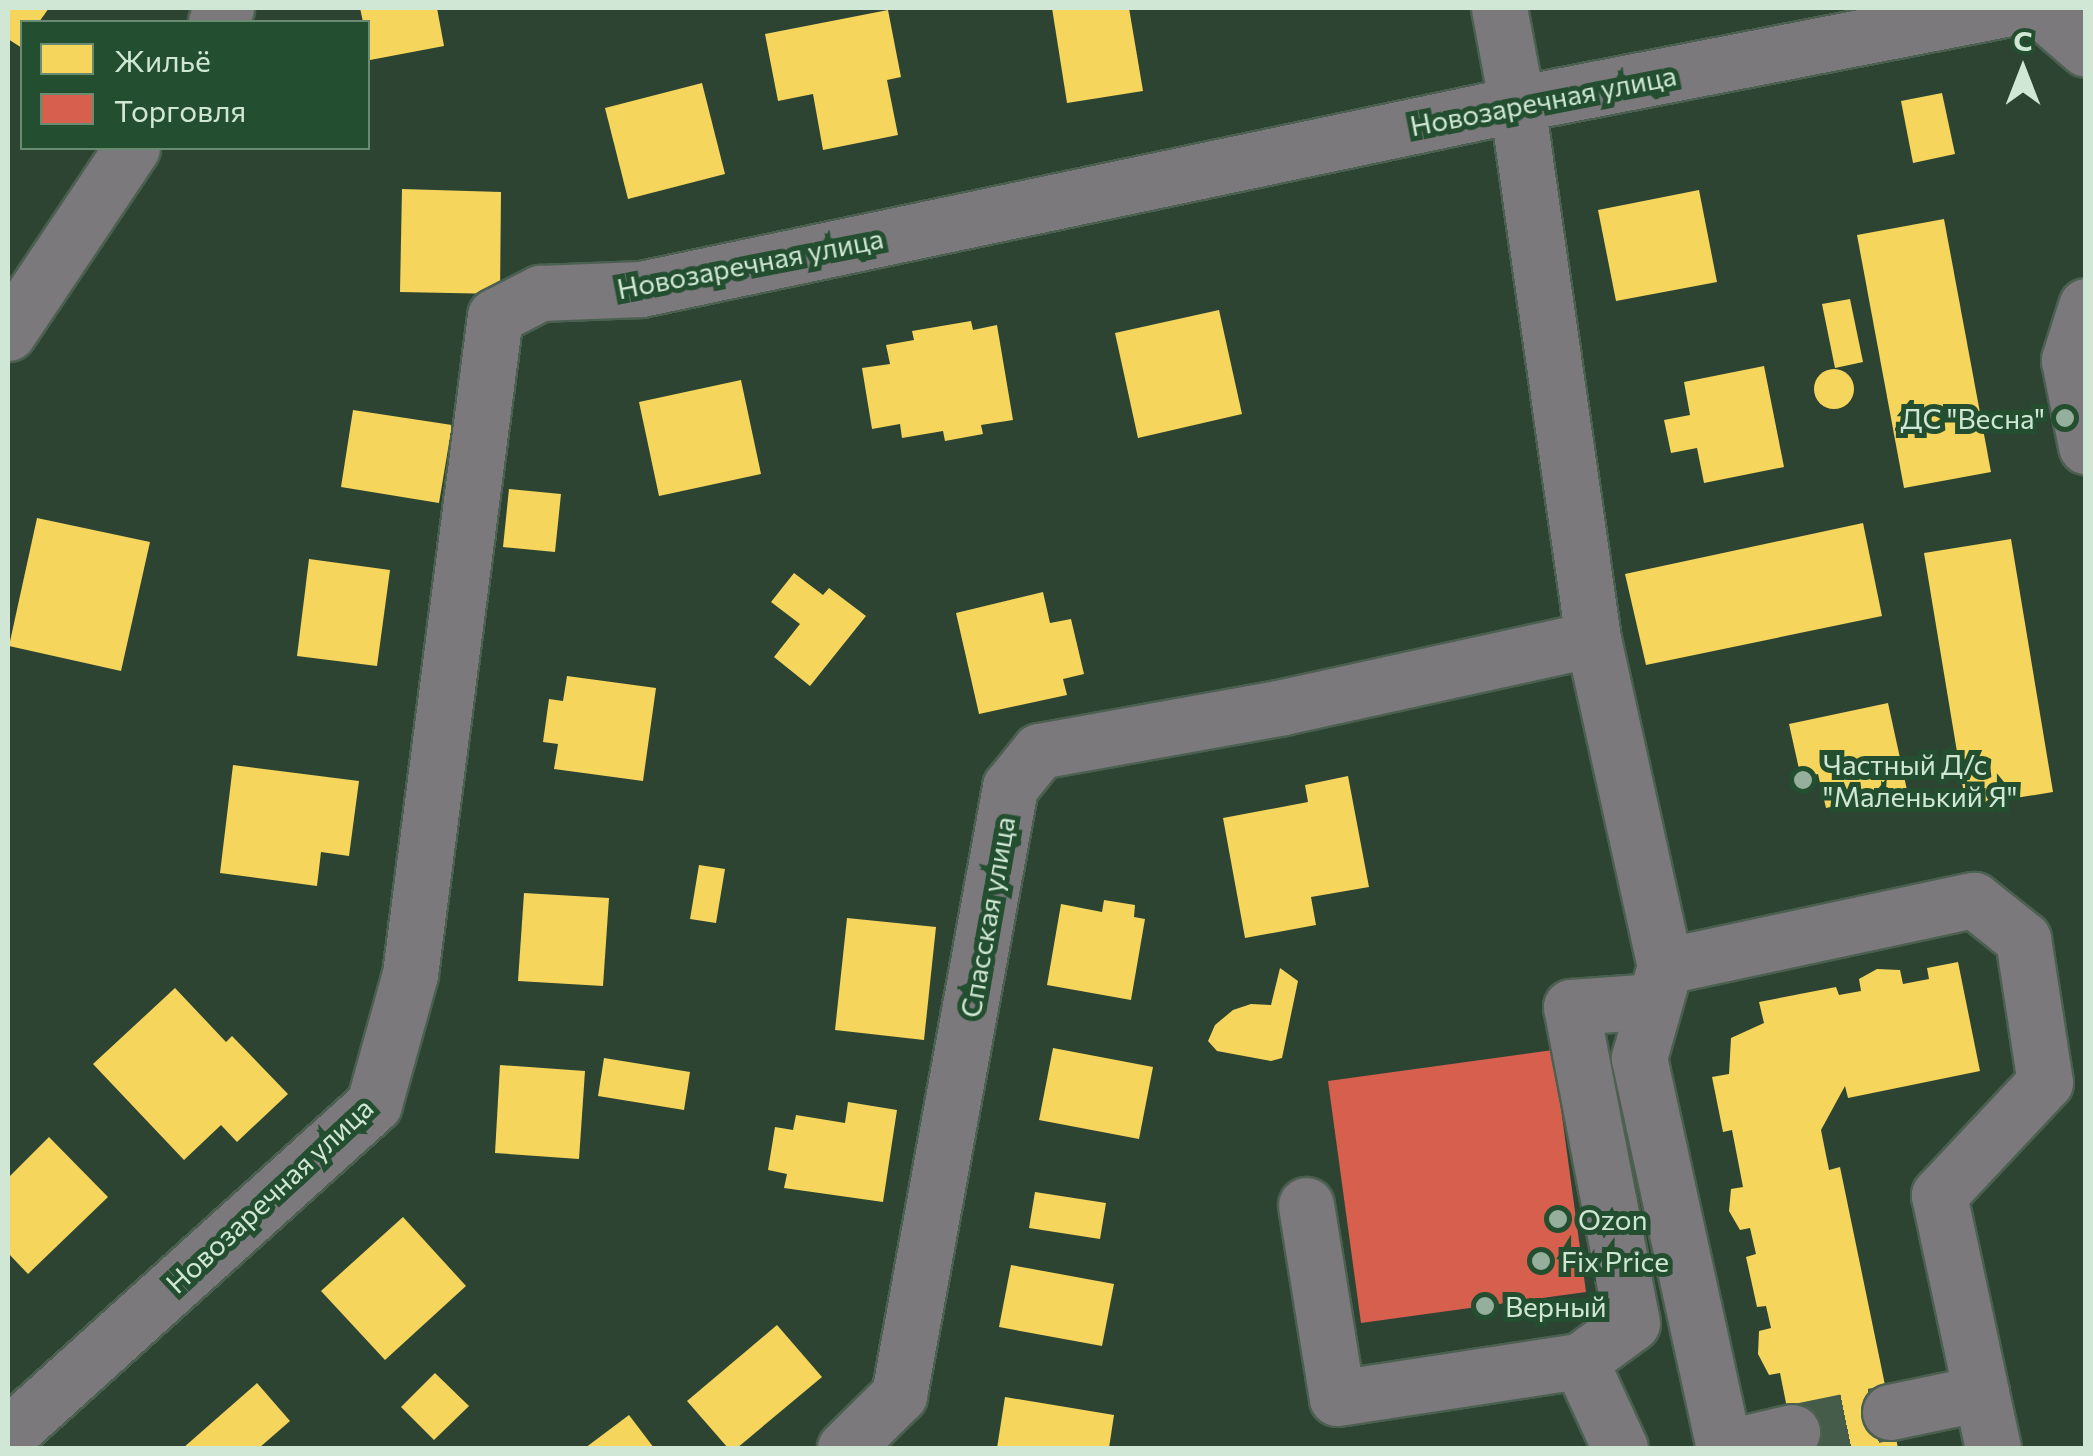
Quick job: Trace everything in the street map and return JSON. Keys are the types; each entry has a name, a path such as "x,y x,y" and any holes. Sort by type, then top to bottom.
{"street":[{"path":"1499,8 1517,104 1593,639 1660,983 1638,1058 1724,1448 1792,1432"},
{"path":"2039,8 2086,49"},
{"name":"Новозаречная улица","path":"8,1435 374,1104 410,974 495,316 540,293 641,289 1517,104 1995,12"},
{"path":"8,333 131,150"},
{"path":"2086,306 2069,360 2086,446"},
{"name":"Спасская улица","path":"845,1448 899,1395 1010,787 1039,751 1283,708 1593,639"},
{"path":"1306,1206 1336,1398 1580,1361 1632,1323 1571,1007 1974,900 2023,939 2045,1082 1939,1194 1993,1448"},
{"path":"1580,1361 1620,1448"},
{"path":"1890,1412 1982,1393"}],"building: Жильё":[{"path":"8,8 49,8 40,20 20,20 20,47 8,39"},
{"path":"360,8 437,8 444,46 370,60 370,20 363,20"},
{"path":"1052,8 1129,8 1143,91 1067,103"},
{"path":"888,10 901,77 887,80 898,135 823,150 813,94 778,101 765,34"},
{"path":"702,83 725,174 628,199 605,108"},
{"path":"1942,93 1955,154 1913,163 1901,101"},
{"path":"402,189 501,192 500,294 400,292"},
{"path":"1699,190 1717,282 1616,301 1598,210"},
{"path":"1944,219 1991,472 1904,488 1857,235"},
{"path":"1850,299 1863,362 1835,368 1822,304"},
{"path":"1219,310 1242,414 1138,438 1115,333"},
{"path":"971,321 973,330 997,325 1013,420 981,425 983,434 945,441 943,431 902,438 900,424 872,429 862,368 890,364 886,345 914,340 912,331"},
{"path":"1764,366 1784,467 1704,483 1697,448 1671,453 1664,420 1690,415 1684,382"},
{"path":"1834,369 1848,375 1854,389 1848,403 1834,409 1820,403 1814,389 1820,375"},
{"path":"741,380 761,474 659,496 639,402"},
{"path":"353,410 452,425 439,503 341,487"},
{"path":"509,489 561,494 555,552 503,547"},
{"path":"37,518 150,542 121,671 9,646"},
{"path":"1863,523 1882,616 1646,665 1625,574"},
{"path":"2011,539 2053,792 1966,806 1924,553"},
{"path":"309,559 390,570 377,666 297,656"},
{"path":"794,573 823,595 829,588 866,616 810,686 774,657 800,624 771,602"},
{"path":"1043,592 1050,623 1071,619 1084,674 1063,679 1067,695 979,714 956,613"},
{"path":"567,676 656,688 643,781 554,769 558,744 543,742 549,699 563,701"},
{"path":"1888,703 1907,790 1826,808 1818,774 1801,778 1789,724"},
{"path":"233,765 359,781 349,856 321,852 317,886 220,873"},
{"path":"1348,776 1369,887 1311,897 1316,925 1245,938 1223,818 1308,802 1305,785"},
{"path":"699,865 725,869 716,923 690,919"},
{"path":"524,893 609,898 603,986 518,981"},
{"path":"1104,900 1135,905 1134,917 1145,919 1131,1000 1047,985 1061,904 1102,912"},
{"path":"847,918 936,927 924,1040 835,1030"},
{"path":"1958,962 1980,1071 1848,1098 1845,1086 1821,1130 1829,1170 1840,1167 1898,1448 1795,1448 1780,1373 1769,1375 1758,1354 1759,1331 1771,1328 1766,1306 1757,1307 1746,1257 1756,1254 1750,1228 1740,1230 1729,1211 1731,1189 1743,1187 1732,1130 1723,1132 1712,1077 1729,1074 1731,1038 1764,1023 1759,1002 1836,987 1839,995 1861,991 1859,979 1877,969 1900,970 1903,984 1929,979 1927,968"},
{"path":"1280,968 1298,981 1282,1058 1271,1061 1217,1051 1208,1041 1215,1025 1233,1010 1251,1004 1271,1005"},
{"path":"175,988 226,1042 232,1036 288,1094 237,1142 221,1125 184,1160 93,1064"},
{"path":"1053,1048 1153,1067 1139,1139 1039,1120"},
{"path":"604,1058 690,1072 684,1110 598,1096"},
{"path":"500,1065 585,1071 579,1159 495,1153"},
{"path":"848,1102 897,1110 883,1202 784,1188 787,1174 768,1170 775,1127 793,1130 796,1115 845,1123"},
{"path":"49,1137 108,1197 28,1274 8,1253 8,1178"},
{"path":"1035,1192 1106,1203 1100,1239 1029,1228"},
{"path":"403,1217 466,1286 385,1360 321,1291"},
{"path":"1011,1265 1114,1284 1102,1346 999,1327"},
{"path":"777,1325 822,1377 737,1448 728,1448 687,1401"},
{"path":"435,1373 469,1406 434,1440 401,1407"},
{"path":"257,1383 290,1421 259,1448 183,1448"},
{"path":"1005,1397 1114,1415 1109,1448 997,1448"},
{"path":"629,1415 654,1448 585,1448"}],"building: Торговля":[{"path":"1553,1050 1586,1292 1361,1323 1328,1081"}],"tunnel":[{"path":"1792,1432 1890,1412"}],"place":[{"name":"ДС \"Весна\"","path":"2065,418"},
{"name":"Частный Д/с \"Маленький Я\"","path":"1803,780"},
{"name":"Ozon","path":"1558,1219"},
{"name":"Fix Price","path":"1541,1261"},
{"name":"Верный","path":"1485,1306"}]}
